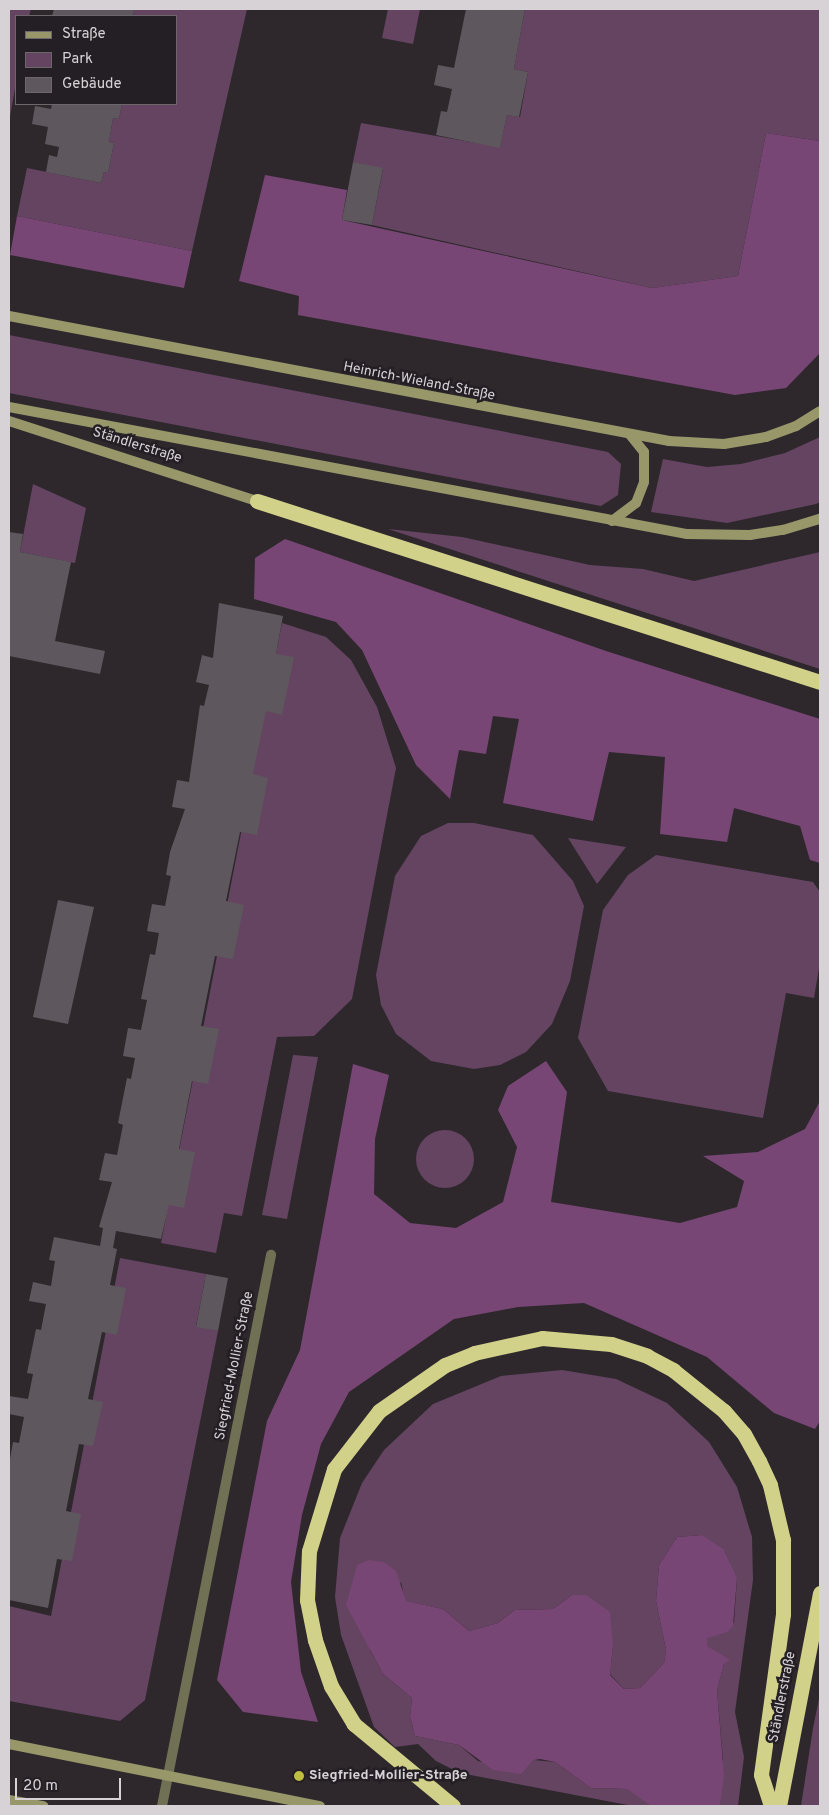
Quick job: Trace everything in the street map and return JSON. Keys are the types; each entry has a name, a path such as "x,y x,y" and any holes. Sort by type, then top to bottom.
{"highway":[{"path":"257,501 820,682"},
{"path":"453,1806 354,1724 331,1686 315,1640 307,1600 309,1551 334,1469 379,1411 445,1364 474,1352 542,1338 611,1344 647,1356 673,1370 724,1411 744,1434 759,1461 770,1485 783,1540 783,1614 761,1775 771,1806"},
{"name":"Ständlerstraße","path":"779,1806 820,1593"}],"main road":[{"name":"Heinrich-Wieland-Straße","path":"9,316 630,435 724,444 766,437 796,426 820,411"},
{"path":"9,407 612,521 721,536 783,530 820,519"},
{"name":"Ständlerstraße","path":"9,421 257,501"},
{"path":"612,521 636,503 644,482 644,452 630,435"},
{"path":"9,1744 320,1806"},
{"path":"9,1800 43,1806"}],"street":[{"name":"Siegfried-Mollier-Straße","path":"162,1806 271,1256"}],"green space":[{"path":"9,9 31,9 29,15 15,15 15,89 9,122"},
{"path":"247,9 192,251 17,216 27,168 101,183 104,172 108,173 114,143 109,142 113,118 119,119 122,105 178,105 178,15 133,15 134,10"},
{"path":"388,9 420,9 413,44 382,38"},
{"path":"525,9 820,9 820,141 766,133 738,276 652,288 372,225 383,169 353,162 361,123 500,147 507,115 520,117 528,72 514,69"},
{"path":"9,335 608,452 621,464 618,495 601,506 9,393"},
{"path":"820,437 820,502 816,504 727,523 651,512 663,459 707,467 741,464 785,453"},
{"path":"33,484 86,508 75,563 20,552"},
{"path":"388,529 462,537 590,565 643,569 694,581 820,552 820,669"},
{"path":"282,623 326,637 351,660 377,707 396,768 352,999 314,1036 277,1037 242,1216 224,1213 216,1253 161,1243"},
{"path":"448,823 474,823 533,835 573,881 584,906 570,981 552,1024 526,1052 500,1065 474,1069 431,1061 396,1034 381,1005 376,975 395,876 421,836"},
{"path":"568,838 626,847 597,884"},
{"path":"656,855 813,882 820,892 820,962 814,998 786,993 763,1118 608,1091 578,1038 603,910 628,875"},
{"path":"293,1055 318,1057 287,1219 262,1215"},
{"path":"439,1130 451,1130 466,1138 474,1153 474,1165 466,1180 451,1188 439,1188 424,1180 416,1165 416,1153 424,1138"},
{"path":"120,1258 206,1274 196,1326 218,1331 145,1700 120,1721 9,1701 9,1606 51,1616"},
{"path":"562,1370 616,1379 667,1403 709,1442 737,1487 752,1537 753,1580 735,1712 744,1757 738,1806 720,1806 723,1760 717,1690 724,1664 707,1646 707,1637 726,1633 734,1622 737,1578 702,1535 677,1537 659,1565 656,1601 666,1650 664,1663 640,1688 624,1689 610,1674 613,1646 572,1595 553,1609 515,1610 498,1623 469,1631 443,1609 405,1601 401,1582 370,1650 383,1674 412,1698 410,1716 415,1736 459,1745 478,1761 524,1770 534,1760 555,1762 591,1788 627,1789 659,1806 633,1806 460,1773 436,1761 418,1744 395,1747 374,1727 341,1635 335,1597 340,1538 362,1483 384,1450 433,1404 501,1376"},
{"path":"820,1694 820,1806 801,1806 813,1728"}],"shaded area":[{"path":"766,133 820,141 820,353 786,388 735,395 298,315 299,296 239,281 265,175 347,190 342,220 652,288 738,276"},
{"path":"17,216 192,251 184,288 10,255"},
{"path":"285,539 606,651 820,719 820,863 810,860 800,826 734,808 727,842 660,834 665,757 609,752 593,821 503,803 519,719 493,716 486,754 459,750 450,799 416,765 362,650 336,622 254,599 255,558"},
{"path":"546,1061 567,1092 551,1202 680,1223 737,1207 744,1181 703,1156 758,1152 805,1129 820,1101 820,1421 815,1429 774,1413 707,1357 584,1303 518,1307 454,1319 349,1392 321,1444 302,1515 291,1582 301,1672 318,1722 243,1712 217,1680 267,1421 300,1350 353,1064 389,1075 375,1139 374,1194 410,1223 456,1228 503,1202 517,1147 498,1110 508,1086"},
{"path":"702,1535 723,1549 737,1578 733,1626 726,1633 707,1638 707,1646 730,1660 724,1664 717,1690 724,1776 720,1806 650,1805 627,1789 591,1788 555,1762 540,1759 534,1760 521,1774 493,1770 459,1745 415,1736 410,1716 412,1698 383,1674 346,1605 357,1565 369,1560 384,1562 396,1571 406,1601 443,1609 469,1631 498,1623 515,1610 553,1609 572,1595 586,1595 610,1612 613,1646 610,1675 624,1689 640,1688 664,1663 666,1650 656,1601 659,1565 677,1537"}],"building":[{"path":"54,9 141,9 134,10 133,15 52,15"},
{"path":"466,9 525,9 514,69 528,72 519,117 507,115 500,148 436,135 441,111 447,112 452,89 434,85 438,65 454,68"},
{"path":"52,105 122,105 119,119 113,118 109,142 114,143 108,173 104,172 101,183 46,172 49,155 57,157 59,147 45,144 48,127 32,124 35,106 51,109"},
{"path":"353,162 383,168 372,225 342,220"},
{"path":"9,532 23,534 20,552 71,562 55,641 105,651 100,674 9,656"},
{"path":"219,603 283,616 276,654 294,657 282,715 266,711 253,774 268,778 257,835 240,832 226,901 244,905 233,959 215,956 201,1026 219,1029 208,1084 192,1081 179,1149 195,1152 184,1208 169,1205 161,1239 116,1231 113,1248 117,1249 110,1285 126,1288 117,1335 102,1332 88,1399 103,1402 93,1446 79,1444 66,1511 81,1514 72,1561 57,1559 48,1608 9,1600 9,1464 13,1442 19,1443 24,1417 9,1414 9,1396 28,1399 33,1374 27,1373 36,1329 41,1330 46,1304 29,1301 33,1282 51,1286 55,1261 49,1260 54,1237 100,1246 103,1228 99,1227 112,1182 99,1180 105,1153 117,1155 123,1125 118,1123 127,1078 131,1079 135,1058 123,1056 128,1028 141,1030 147,1000 141,999 150,954 155,955 159,933 147,931 152,904 165,906 171,876 166,875 170,852 185,809 172,807 177,780 189,782 200,705 204,706 209,685 196,682 202,655 213,658"},
{"path":"58,900 94,907 68,1024 33,1017"},
{"path":"206,1274 228,1278 218,1331 196,1327"}],"place":[{"name":"Siegfried-Mollier-Straße","path":"299,1776"}]}
